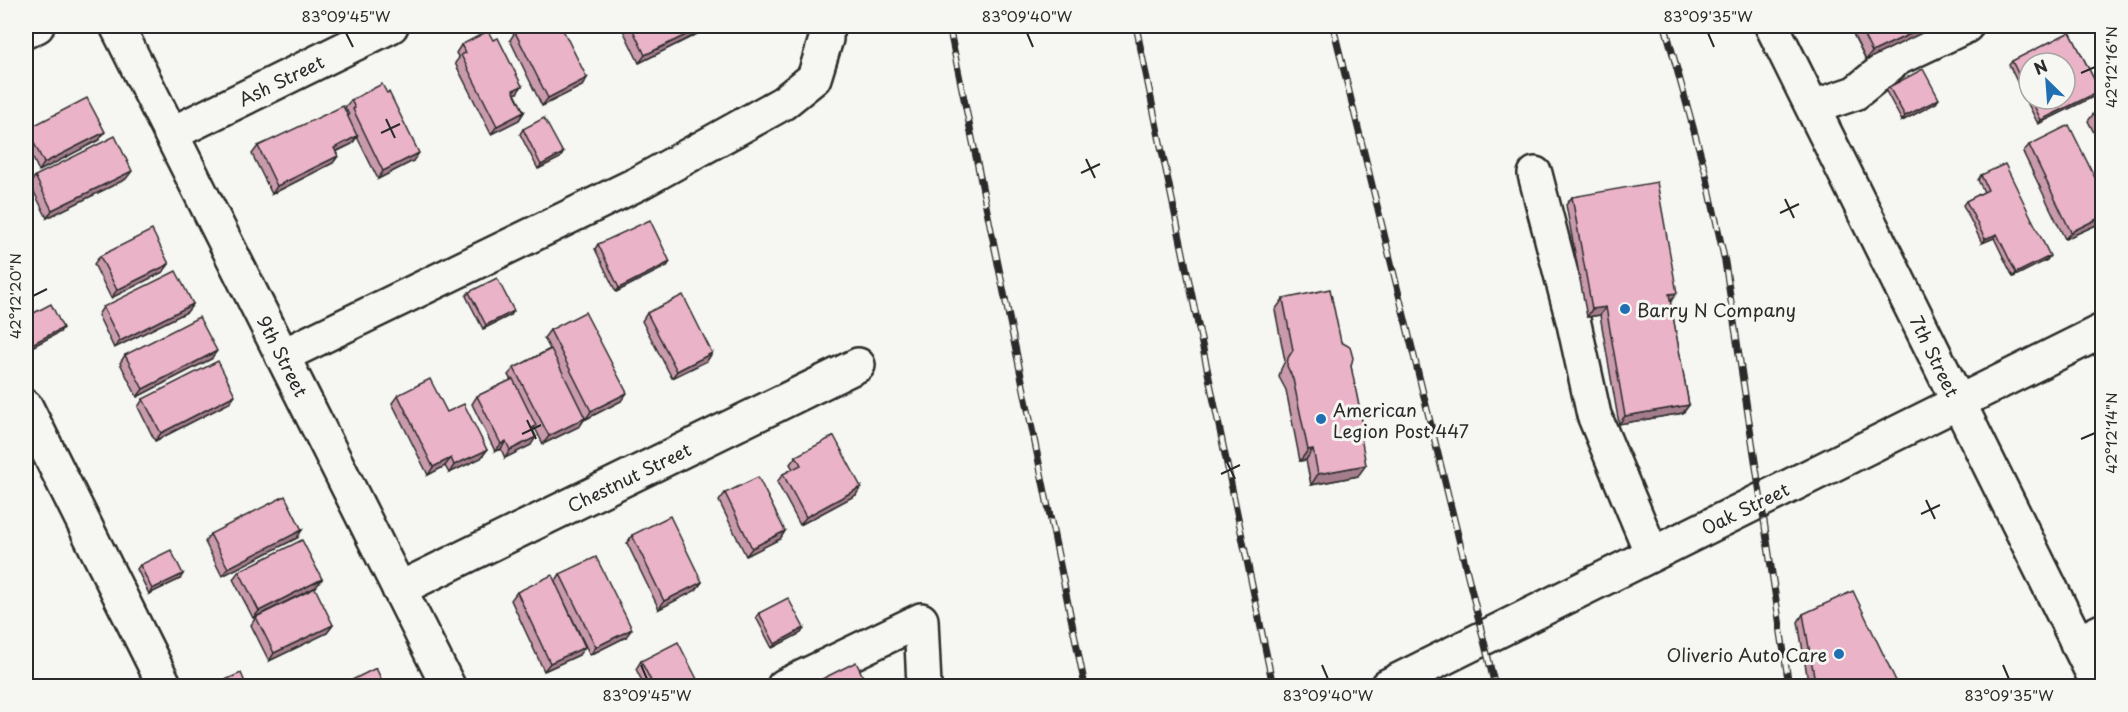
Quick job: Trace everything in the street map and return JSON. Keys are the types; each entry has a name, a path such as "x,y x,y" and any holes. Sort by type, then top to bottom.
{"street":[{"path":"26,31 37,26"},
{"name":"9th Street","path":"117,26 448,687"},
{"name":"Ash Street","path":"171,134 391,26"},
{"path":"282,356 639,183 783,103 814,78 825,39 826,26"},
{"name":"7th Street","path":"1772,26 1958,402 2090,637 2099,687"},
{"path":"1813,107 1855,93 1898,58 1966,26"},
{"path":"1535,174 1574,324 1594,415 1652,554"},
{"name":"Oak Street","path":"1387,687 2103,331"},
{"name":"Chestnut Street","path":"399,589 858,365"},
{"path":"26,407 165,687"},
{"path":"784,687 921,620 924,687"}],"building":[{"path":"528,26 561,26 587,78 548,98 515,32"},
{"path":"631,26 704,26 645,55"},
{"path":"1859,26 1927,26 1872,52"},
{"path":"488,31 493,40 498,38 522,86 513,90 524,112 497,126 461,55 466,53 461,45"},
{"path":"2070,32 2100,91 2077,102 2077,51 2032,51"},
{"path":"2017,58 2017,71 2012,61"},
{"path":"1923,69 1939,99 1905,116 1889,87"},
{"path":"382,84 387,93 389,92 419,153 383,171 353,109 355,108 351,100"},
{"path":"87,98 105,132 44,163 27,129"},
{"path":"343,106 357,136 334,148 338,156 277,186 258,146"},
{"path":"2103,109 2103,131 2094,113"},
{"path":"2037,111 2059,111 2041,120"},
{"path":"544,118 563,153 541,165 523,129"},
{"path":"2069,125 2103,194 2103,216 2071,232 2029,145"},
{"path":"115,136 132,171 52,210 35,176"},
{"path":"2005,164 2050,256 2016,273 1997,234 1985,239 1966,201 1988,190 1981,175"},
{"name":"Barry N Company","path":"1657,182 1677,293 1669,294 1689,405 1625,416 1606,307 1592,309 1572,197"},
{"path":"650,220 670,262 619,288 598,244"},
{"path":"152,230 169,264 117,290 100,256"},
{"path":"176,271 193,304 120,341 103,307"},
{"path":"497,278 514,311 486,325 469,292"},
{"name":"American Legion Post 447","path":"1330,289 1341,342 1350,347 1353,358 1351,366 1365,436 1361,437 1366,465 1318,474 1313,449 1308,450 1293,379 1287,366 1288,358 1293,350 1283,299"},
{"path":"683,295 712,353 677,371 647,313"},
{"path":"51,304 63,328 28,346 26,317"},
{"path":"585,312 627,393 591,411 550,330"},
{"path":"199,317 217,351 143,389 125,355"},
{"path":"551,349 585,418 549,436 514,368"},
{"path":"218,361 235,395 161,433 143,399"},
{"path":"430,379 447,412 464,404 487,450 454,465 451,458 433,467 398,395"},
{"path":"513,379 536,426 532,428 536,437 510,450 506,441 501,444 477,396"},
{"path":"834,436 861,487 806,517 783,474 801,465 796,456"},
{"path":"758,477 785,531 752,548 725,493"},
{"path":"285,496 302,530 228,568 210,534"},
{"path":"670,516 702,582 664,601 632,535"},
{"path":"302,540 322,579 259,611 239,571"},
{"path":"171,550 183,574 152,589 140,565"},
{"path":"596,557 632,629 596,647 560,574"},
{"path":"552,575 585,647 550,663 517,592"},
{"path":"315,588 333,625 274,653 256,617"},
{"name":"Oliverio Auto Care","path":"1853,591 1897,683 1890,687 1816,687 1803,614"},
{"path":"788,598 804,628 775,644 759,613"},
{"path":"678,642 701,687 654,687 641,661"},
{"path":"856,662 868,687 806,687"},
{"path":"376,668 385,687 338,687"},
{"path":"241,673 247,687 209,687"}],"railway":[{"path":"949,26 1085,686"},
{"path":"1136,26 1273,686"},
{"path":"1333,26 1495,686"},
{"path":"1665,26 1706,174 1725,262 1789,686"}],"place":[{"name":"Barry N Company","path":"1625,309"},
{"name":"American Legion Post 447","path":"1321,419"},
{"name":"Oliverio Auto Care","path":"1839,654"}]}
